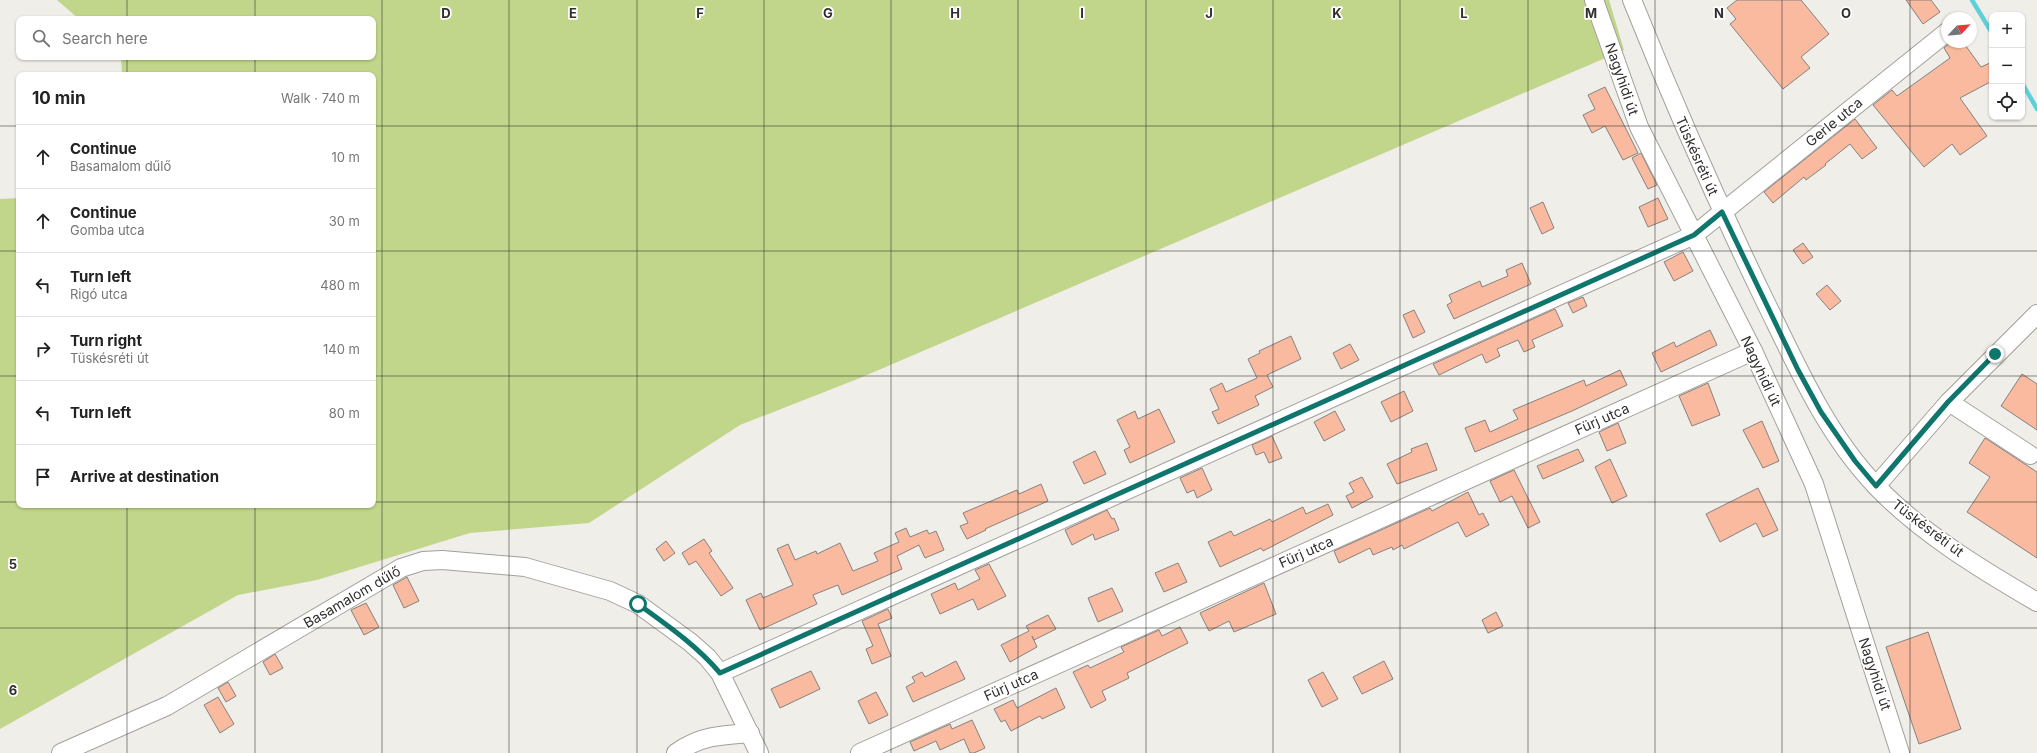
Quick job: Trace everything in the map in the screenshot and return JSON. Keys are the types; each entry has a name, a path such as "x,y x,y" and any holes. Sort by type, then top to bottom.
{"street":[{"name":"Nagyhidi út","path":"1594,0 1639,127 1753,351 1814,484 1900,753"},
{"name":"Tüskésréti út","path":"1632,0 1722,212 1798,370 1821,412 1855,461 1876,486 1920,526 2005,584 2037,602"},
{"name":"Gerle utca","path":"720,673 1694,235 1941,37"},
{"path":"1876,486 1948,402 2037,314"},
{"name":"Fürj utca","path":"860,753 1753,351"},
{"path":"1948,402 2030,455"},
{"name":"Basamalom dűlő","path":"61,753 167,706 394,572 423,561 442,560 525,567 610,591 638,604 690,642 707,657 720,673 759,753"},
{"path":"676,753 695,741 704,738 750,733"}],"green space":[{"path":"57,0 1609,0 1624,50 860,378 740,425 589,523 470,533 317,580 238,595 0,729 0,199 16,198 16,508 376,508 376,72 122,72 121,60 376,60 376,16 76,16"}],"building":[{"path":"1737,0 1801,0 1829,34 1801,57 1810,68 1783,89 1730,24 1736,19 1727,8"},
{"path":"1906,0 1931,0 1940,12 1923,24"},
{"path":"1944,48 1967,48 1981,67 1989,63 1989,83 1960,98 1987,136 1960,155 1952,144 1924,167 1873,105 1892,90 1897,96 1950,58"},
{"path":"1605,87 1638,153 1623,160 1605,126 1592,133 1583,115 1595,109 1588,95"},
{"path":"1855,119 1877,148 1862,159 1850,144 1825,164 1826,165 1806,180 1804,177 1773,203 1764,192"},
{"path":"1641,153 1657,185 1648,189 1632,158"},
{"path":"1658,198 1668,219 1648,227 1639,207"},
{"path":"1543,202 1554,228 1542,234 1530,208"},
{"path":"1803,243 1813,257 1803,264 1793,250"},
{"path":"1683,252 1693,271 1674,281 1664,262"},
{"path":"1522,263 1531,284 1454,319 1447,305 1452,302 1449,295 1480,281 1482,287 1508,276 1506,270"},
{"path":"1827,285 1841,301 1830,310 1816,294"},
{"path":"1583,297 1587,306 1573,313 1568,303"},
{"path":"1555,309 1563,326 1532,340 1535,347 1524,352 1518,340 1497,349 1500,356 1486,363 1482,354 1439,375 1433,364"},
{"path":"1414,310 1425,332 1413,338 1403,315"},
{"path":"1710,330 1717,345 1661,372 1652,353 1674,342 1676,347"},
{"path":"1291,336 1301,359 1267,375 1273,387 1255,396 1259,405 1218,424 1212,412 1219,409 1210,389 1222,383 1226,392 1257,378 1248,359 1260,353 1259,351"},
{"path":"1350,344 1359,360 1341,369 1333,353"},
{"path":"1620,370 1627,385 1572,411 1475,452 1465,428 1485,420 1490,432 1518,419 1513,410 1584,380 1586,386"},
{"path":"2022,374 2037,384 2037,430 2001,406"},
{"path":"1708,383 1720,415 1692,426 1679,396"},
{"path":"1404,391 1413,411 1391,422 1381,402"},
{"path":"1159,409 1175,442 1130,463 1124,450 1130,447 1117,420 1135,411 1138,419"},
{"path":"1335,411 1345,430 1324,441 1314,422"},
{"path":"1762,421 1779,461 1763,468 1743,430"},
{"path":"1618,423 1626,443 1607,451 1599,432"},
{"path":"1272,436 1282,458 1269,463 1264,452 1256,455 1252,445"},
{"path":"1985,438 2037,472 2037,558 1967,512 1990,477 1969,463"},
{"path":"1427,443 1437,470 1397,484 1387,464 1412,452 1411,449"},
{"path":"1578,449 1584,461 1543,479 1537,466"},
{"path":"1095,451 1106,474 1084,484 1073,462"},
{"path":"1610,459 1627,496 1612,503 1595,467"},
{"path":"1202,468 1212,490 1197,498 1194,490 1187,493 1180,478"},
{"path":"1514,470 1540,522 1528,528 1512,496 1500,502 1490,481"},
{"path":"1362,477 1373,497 1352,508 1346,496 1354,492 1349,483"},
{"path":"1041,484 1048,501 985,529 986,530 967,539 960,526 968,523 963,513 1017,490 1019,494"},
{"path":"1758,488 1778,530 1763,537 1756,523 1720,542 1706,514"},
{"path":"1468,492 1479,515 1483,513 1489,525 1466,537 1458,522 1404,549 1402,545 1393,550 1392,547 1373,555 1370,548 1339,563 1334,551 1430,508 1432,511"},
{"path":"1328,504 1333,515 1263,551 1261,548 1220,567 1208,542 1231,531 1234,536 1270,519 1272,522 1303,507 1306,514"},
{"path":"1107,510 1112,519 1114,518 1119,530 1095,540 1093,534 1072,545 1065,530"},
{"path":"906,528 910,537 927,530 929,534 936,531 944,550 925,558 919,545 897,556 902,569 842,595 838,585 813,595 817,604 760,630 746,600 761,593 763,598 793,585 777,549 788,544 795,560 816,551 817,554 840,543 853,571 878,561 874,553 899,542 895,533"},
{"path":"704,539 712,551 709,553 733,588 721,596 696,561 689,565 682,553"},
{"path":"666,541 675,553 664,561 656,549"},
{"path":"1178,563 1187,582 1164,592 1155,573"},
{"path":"989,564 1006,596 978,610 973,599 940,614 931,594 955,583 958,590 980,579 975,570"},
{"path":"407,577 419,601 404,608 393,585"},
{"path":"1264,583 1276,614 1234,632 1229,621 1209,631 1200,613"},
{"path":"1112,588 1123,611 1098,622 1088,598"},
{"path":"366,603 379,627 364,635 351,610"},
{"path":"888,609 892,618 878,624 891,656 872,664 866,649 873,646 862,621"},
{"path":"1496,612 1503,626 1488,633 1482,620"},
{"path":"1048,615 1056,629 1034,640 1032,636 1037,647 1010,662 1001,645 1029,631 1026,626"},
{"path":"1180,627 1188,643 1127,673 1129,678 1102,691 1106,700 1091,708 1073,672 1088,665 1090,668 1124,652 1121,647 1159,630 1162,636"},
{"path":"1928,632 1961,729 1919,744 1886,647"},
{"path":"275,654 283,668 270,675 263,662"},
{"path":"956,661 965,679 913,702 906,687 915,682 912,677 922,672 925,677"},
{"path":"1384,661 1393,679 1362,694 1353,677"},
{"path":"811,671 820,689 780,708 771,689"},
{"path":"1323,672 1338,699 1322,707 1308,680"},
{"path":"228,682 236,696 226,702 218,688"},
{"path":"1056,688 1065,708 1042,719 1040,716 1011,731 1005,720 1001,722 994,709 1013,700 1017,708"},
{"path":"876,692 888,715 869,724 858,701"},
{"path":"218,697 234,724 220,733 204,705"},
{"path":"972,720 985,748 974,753 970,753 964,739 940,750 936,741 914,751 910,742 950,724 952,729"}],"waterway":[{"path":"1972,0 1989,28"},
{"path":"2023,84 2037,109"}],"route":[{"path":"638,604 690,642 707,657 720,673 1694,235 1722,212 1798,370 1821,412 1836,436 1876,486 1948,402 1995,354"}]}
